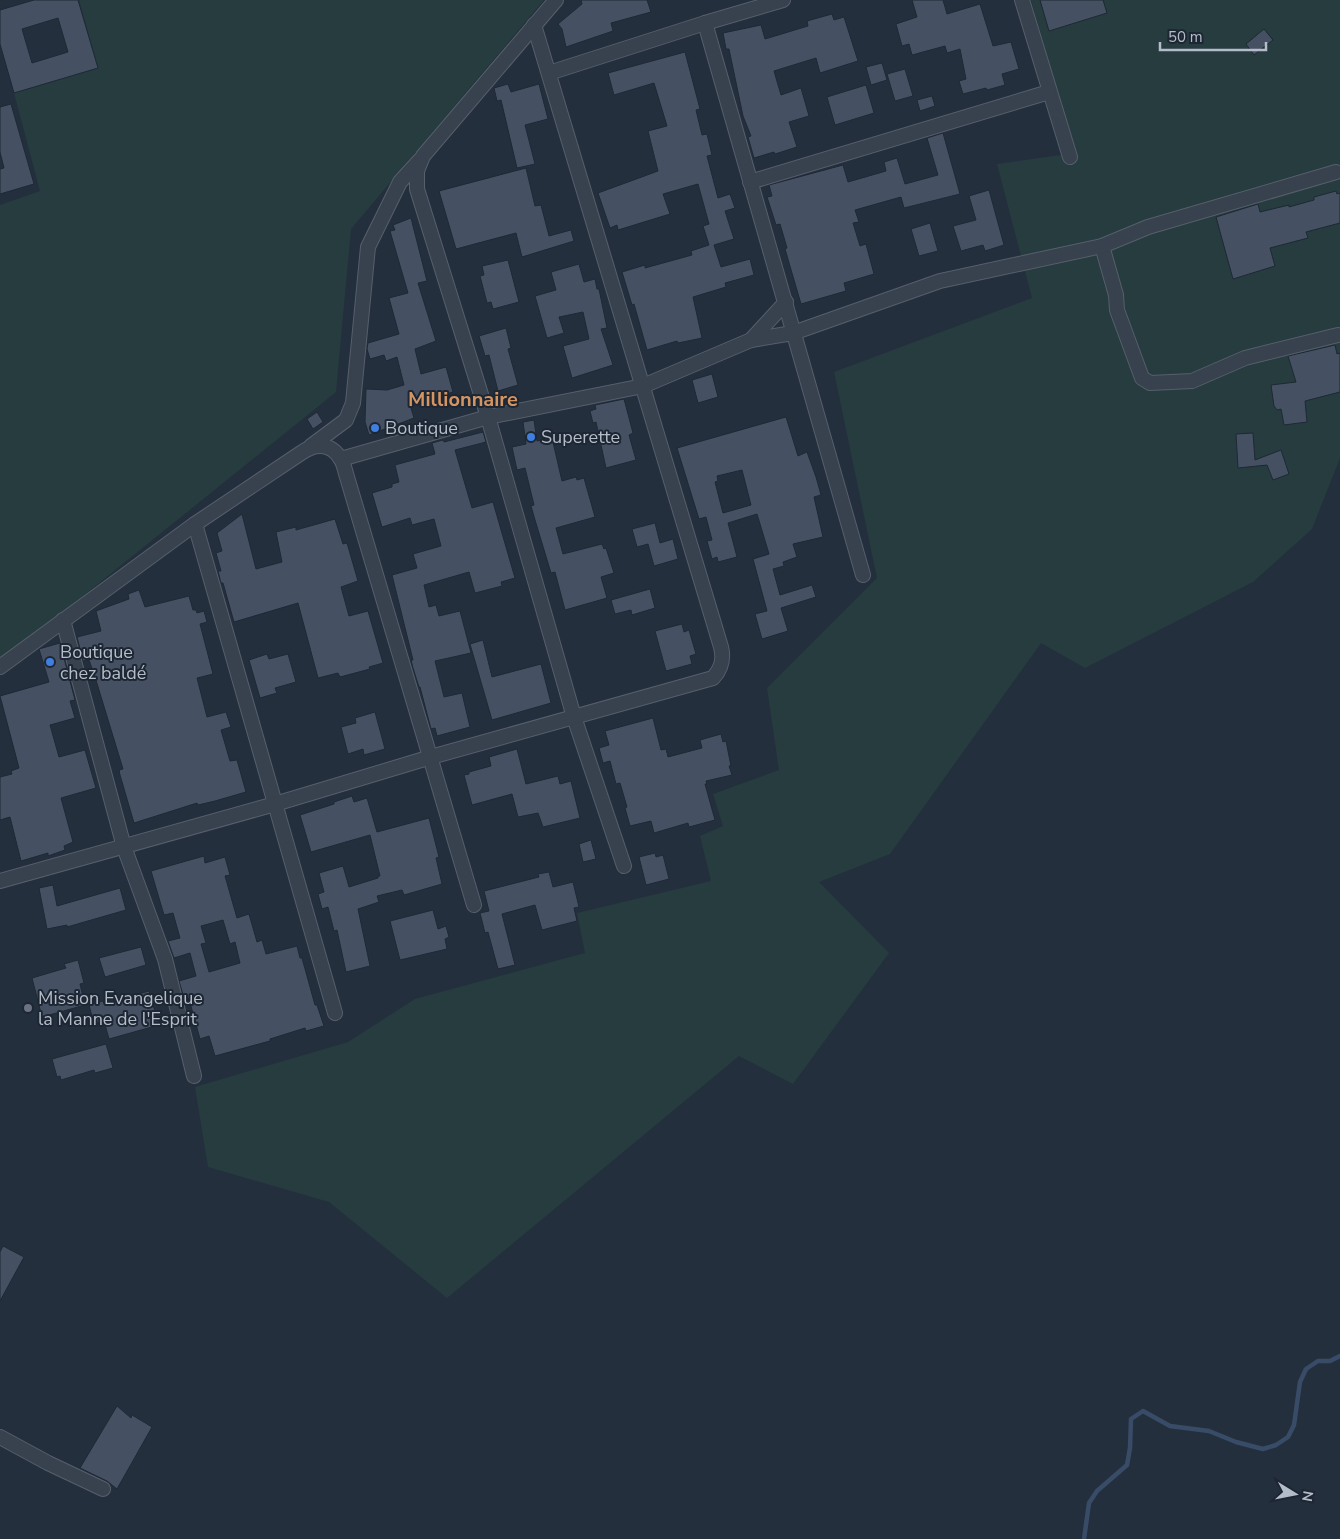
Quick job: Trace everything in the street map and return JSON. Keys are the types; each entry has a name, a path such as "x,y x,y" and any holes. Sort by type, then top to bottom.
{"street":[{"path":"0,667 195,524 311,446 346,420 353,403 368,247 400,182 556,0"},
{"path":"549,73 783,0"},
{"path":"1022,0 1070,157"},
{"path":"705,23 863,576"},
{"path":"0,881 275,804 574,716 713,678 719,671 722,662 721,647 534,25"},
{"path":"750,182 1049,92"},
{"path":"423,156 417,172 417,189 488,417 574,716 624,866"},
{"path":"341,459 488,417 643,386 751,340 793,333 940,281 1102,246 1148,227 1336,172"},
{"path":"1102,246 1116,295 1117,310 1142,378 1150,383 1192,381 1245,358 1338,335"},
{"path":"751,340 786,302"},
{"path":"311,446 323,446 335,451 341,459 474,905"},
{"path":"195,524 335,1014"},
{"path":"63,620 124,847 165,959 194,1076"},
{"path":"0,1437 48,1463 103,1489"}],"green space":[{"path":"79,0 544,0 351,229 336,392 0,663 0,205 40,191 14,93 98,68"},
{"path":"1031,0 1340,0 1340,458 1312,529 1253,582 1085,668 1041,643 890,854 819,882 889,953 793,1084 739,1056 447,1298 329,1202 208,1167 195,1087 348,1042 415,999 585,953 577,913 711,881 700,836 723,826 713,794 779,770 767,688 877,578 834,372 1032,298 997,164 1075,153"}],"building":[{"path":"34,0 78,0 98,68 14,93 0,44 0,10","holes":["58,18 68,52 32,63 22,29"]},
{"path":"581,0 647,0 651,12 611,23 613,31 566,47 562,29 558,24 582,4"},
{"path":"912,0 943,0 947,14 980,4 993,46 1011,42 1019,69 1002,74 1005,85 963,94 959,81 966,79 960,49 947,53 945,46 912,55 909,44 902,46 896,24 917,17"},
{"path":"1040,0 1103,0 1107,13 1049,31"},
{"path":"832,14 834,20 844,17 858,61 820,73 816,58 774,71 781,95 801,88 809,116 789,122 797,147 754,158 748,137 751,136 743,116 729,49 726,49 723,33 761,25 765,39 808,26 807,21"},
{"path":"1264,29 1273,40 1254,55 1246,44"},
{"path":"685,52 700,109 696,110 702,135 707,134 712,155 707,156 718,198 730,194 735,208 725,211 734,239 714,245 721,267 750,259 754,275 725,283 726,287 693,297 702,338 678,343 677,341 647,350 634,304 632,305 622,272 645,265 645,268 692,255 691,251 709,245 703,226 709,224 698,184 663,194 670,214 618,230 617,225 610,228 598,193 658,171 648,131 667,126 654,83 614,95 608,73"},
{"path":"882,63 887,80 871,85 866,67"},
{"path":"905,69 913,96 895,101 887,74"},
{"path":"508,84 511,92 539,84 548,119 525,125 535,164 517,168 501,100 497,101 494,88"},
{"path":"866,85 874,113 835,125 827,97"},
{"path":"932,96 935,106 920,111 917,100"},
{"path":"11,104 34,184 0,194 0,169 4,168 0,152 0,107"},
{"path":"943,133 960,194 904,208 901,197 855,210 859,222 853,223 860,246 866,244 874,274 844,283 846,291 801,304 785,249 787,248 780,224 776,225 767,197 772,196 769,185 843,165 848,182 886,171 884,162 897,158 905,184 938,175 927,138"},
{"path":"526,168 535,206 541,205 549,236 571,230 574,241 522,257 516,233 456,249 439,191"},
{"path":"989,190 1004,245 985,251 983,245 961,251 953,226 976,220 969,196"},
{"path":"1336,191 1337,194 1340,193 1340,223 1306,232 1308,238 1270,248 1275,266 1233,279 1216,217 1258,204 1260,212 1289,205 1289,207"},
{"path":"411,218 427,281 418,283 436,341 415,349 421,374 446,367 453,392 410,405 414,418 369,435 365,422 366,389 387,390 404,385 397,357 386,361 384,355 370,359 367,349 368,343 399,334 389,298 408,293 390,231 395,230 393,225"},
{"path":"930,223 938,251 919,256 911,229"},
{"path":"508,260 519,302 493,309 491,302 487,303 480,276 484,275 482,266"},
{"path":"579,264 584,282 595,279 597,289 599,289 607,328 601,329 613,365 572,378 563,346 589,339 583,312 559,317 564,333 547,338 535,296 556,290 551,272"},
{"path":"506,328 511,348 508,349 518,385 498,391 489,355 485,356 479,336"},
{"path":"1335,345 1337,354 1340,353 1340,392 1305,401 1307,422 1284,425 1281,409 1277,410 1274,406 1271,385 1296,382 1288,356"},
{"path":"712,374 718,397 698,403 692,380"},
{"path":"624,399 633,433 629,435 636,460 606,468 596,422 593,423 590,411 596,409 595,405"},
{"path":"317,412 323,422 313,429 307,419"},
{"path":"786,417 798,456 807,452 816,477 821,495 814,497 823,537 793,544 797,557 783,562 784,566 773,569 780,595 812,585 816,597 781,608 788,631 762,639 755,614 767,611 753,559 769,554 757,514 728,523 737,557 718,562 717,557 712,559 707,541 712,540 706,517 699,519 677,448","holes":["742,470 751,505 723,513 715,482 718,481 717,476"]},
{"path":"534,420 537,441 552,438 562,481 576,477 577,480 584,478 595,517 556,528 563,554 602,544 604,549 606,548 614,573 601,577 607,598 565,610 555,572 551,573 531,506 534,505 525,468 517,470 512,447 526,444 523,422"},
{"path":"483,432 486,442 455,450 472,508 493,502 515,578 501,582 502,586 475,593 469,572 424,585 429,607 436,605 439,616 460,611 471,653 435,661 444,697 462,693 470,727 437,736 435,728 431,729 413,668 411,660 413,660 392,575 417,568 413,554 441,546 434,519 412,525 410,518 382,527 372,493 392,487 392,484 399,482 395,465 435,454 432,443 443,440 444,442"},
{"path":"1253,433 1255,460 1281,450 1289,474 1273,480 1267,465 1238,468 1236,434"},
{"path":"242,514 256,569 282,562 276,532 296,527 296,530 335,519 343,544 347,543 358,581 341,587 349,616 368,611 383,663 369,667 370,669 340,677 338,673 318,678 298,603 234,622 218,571 221,571 216,553 222,551 217,533"},
{"path":"655,523 660,543 673,539 678,559 654,566 648,544 637,547 632,529"},
{"path":"650,589 655,608 632,615 631,610 615,614 611,600"},
{"path":"139,590 145,607 189,596 193,610 196,610 197,613 204,611 207,622 200,624 213,674 197,678 207,717 226,712 231,727 221,730 230,761 237,760 246,792 198,805 197,803 134,823 120,775 119,770 123,769 95,677 89,660 83,661 77,637 101,631 96,611 129,599 128,594"},
{"path":"682,624 684,632 689,630 696,654 690,656 692,664 666,671 655,631"},
{"path":"483,640 492,677 541,664 551,703 492,720 470,644"},
{"path":"60,643 75,700 70,701 75,718 50,725 59,757 85,750 96,788 61,798 73,842 64,846 65,850 48,856 48,853 21,861 10,817 0,820 0,777 12,774 11,771 19,768 0,696 49,682 39,649"},
{"path":"267,654 269,659 288,654 296,682 275,688 277,693 260,698 249,660"},
{"path":"375,712 385,749 364,755 363,749 348,754 341,727 356,723 355,718"},
{"path":"653,718 661,750 666,749 668,757 702,748 700,740 721,734 723,742 726,741 732,775 706,781 707,784 705,784 715,820 689,827 688,823 654,833 651,821 630,826 620,783 616,784 610,761 603,763 599,748 609,745 605,731"},
{"path":"517,749 526,784 558,776 560,784 571,781 580,818 543,827 538,813 518,817 512,794 472,805 464,775 491,766 489,757"},
{"path":"352,796 354,802 367,798 377,832 429,818 439,857 436,858 442,884 404,895 402,890 377,896 379,902 358,909 370,966 346,972 337,930 334,931 328,907 322,909 318,894 324,892 319,873 343,866 349,887 378,878 380,876 370,835 311,852 300,815"},
{"path":"591,840 596,859 583,862 579,844"},
{"path":"655,853 656,857 663,855 669,879 646,885 639,857"},
{"path":"204,856 205,863 225,857 230,875 225,876 237,918 249,914 257,942 262,940 266,954 297,946 315,1005 317,1005 324,1026 306,1031 305,1028 270,1039 270,1041 215,1056 209,1036 200,1039 189,999 187,997 184,998 179,981 196,976 190,953 174,958 168,941 180,938 173,913 164,915 151,871","holes":["223,920 230,944 235,942 240,963 209,972 201,944 206,943 201,926"]},
{"path":"549,872 553,887 573,882 579,907 574,908 577,921 542,930 535,905 502,914 515,965 498,969 488,932 485,933 480,913 489,911 484,891 539,877 538,874"},
{"path":"53,885 57,906 120,888 126,910 67,927 67,925 47,929 39,888"},
{"path":"433,910 438,929 446,926 449,937 445,939 447,949 400,960 390,921"},
{"path":"141,947 146,965 105,977 99,958"},
{"path":"78,960 84,983 80,984 85,1005 42,1017 32,978 66,968 64,964"},
{"path":"149,991 159,1025 109,1039 104,1021 94,1024 89,1005 103,1001 104,1004"},
{"path":"106,1044 113,1068 95,1073 94,1070 61,1080 60,1076 57,1077 52,1059"},
{"path":"3,1246 24,1257 0,1301 0,1252"},
{"path":"117,1406 131,1418 132,1415 152,1427 117,1489 107,1481 80,1468"}],"waterway":[{"path":"1084,1539 1089,1503 1097,1491 1127,1465 1130,1448 1131,1419 1143,1411 1170,1426 1209,1431 1236,1442 1263,1449 1276,1445 1288,1437 1294,1425 1300,1382 1306,1369 1318,1361 1330,1361 1340,1356"}],"place":[{"name":"Boutique","path":"375,428"},
{"name":"Superette","path":"531,437"},
{"name":"Boutique chez baldé","path":"50,662"},
{"name":"Mission Evangelique la Manne de l'Esprit","path":"28,1008"}],"district":[{"name":"Millionnaire","path":"463,399"}]}
